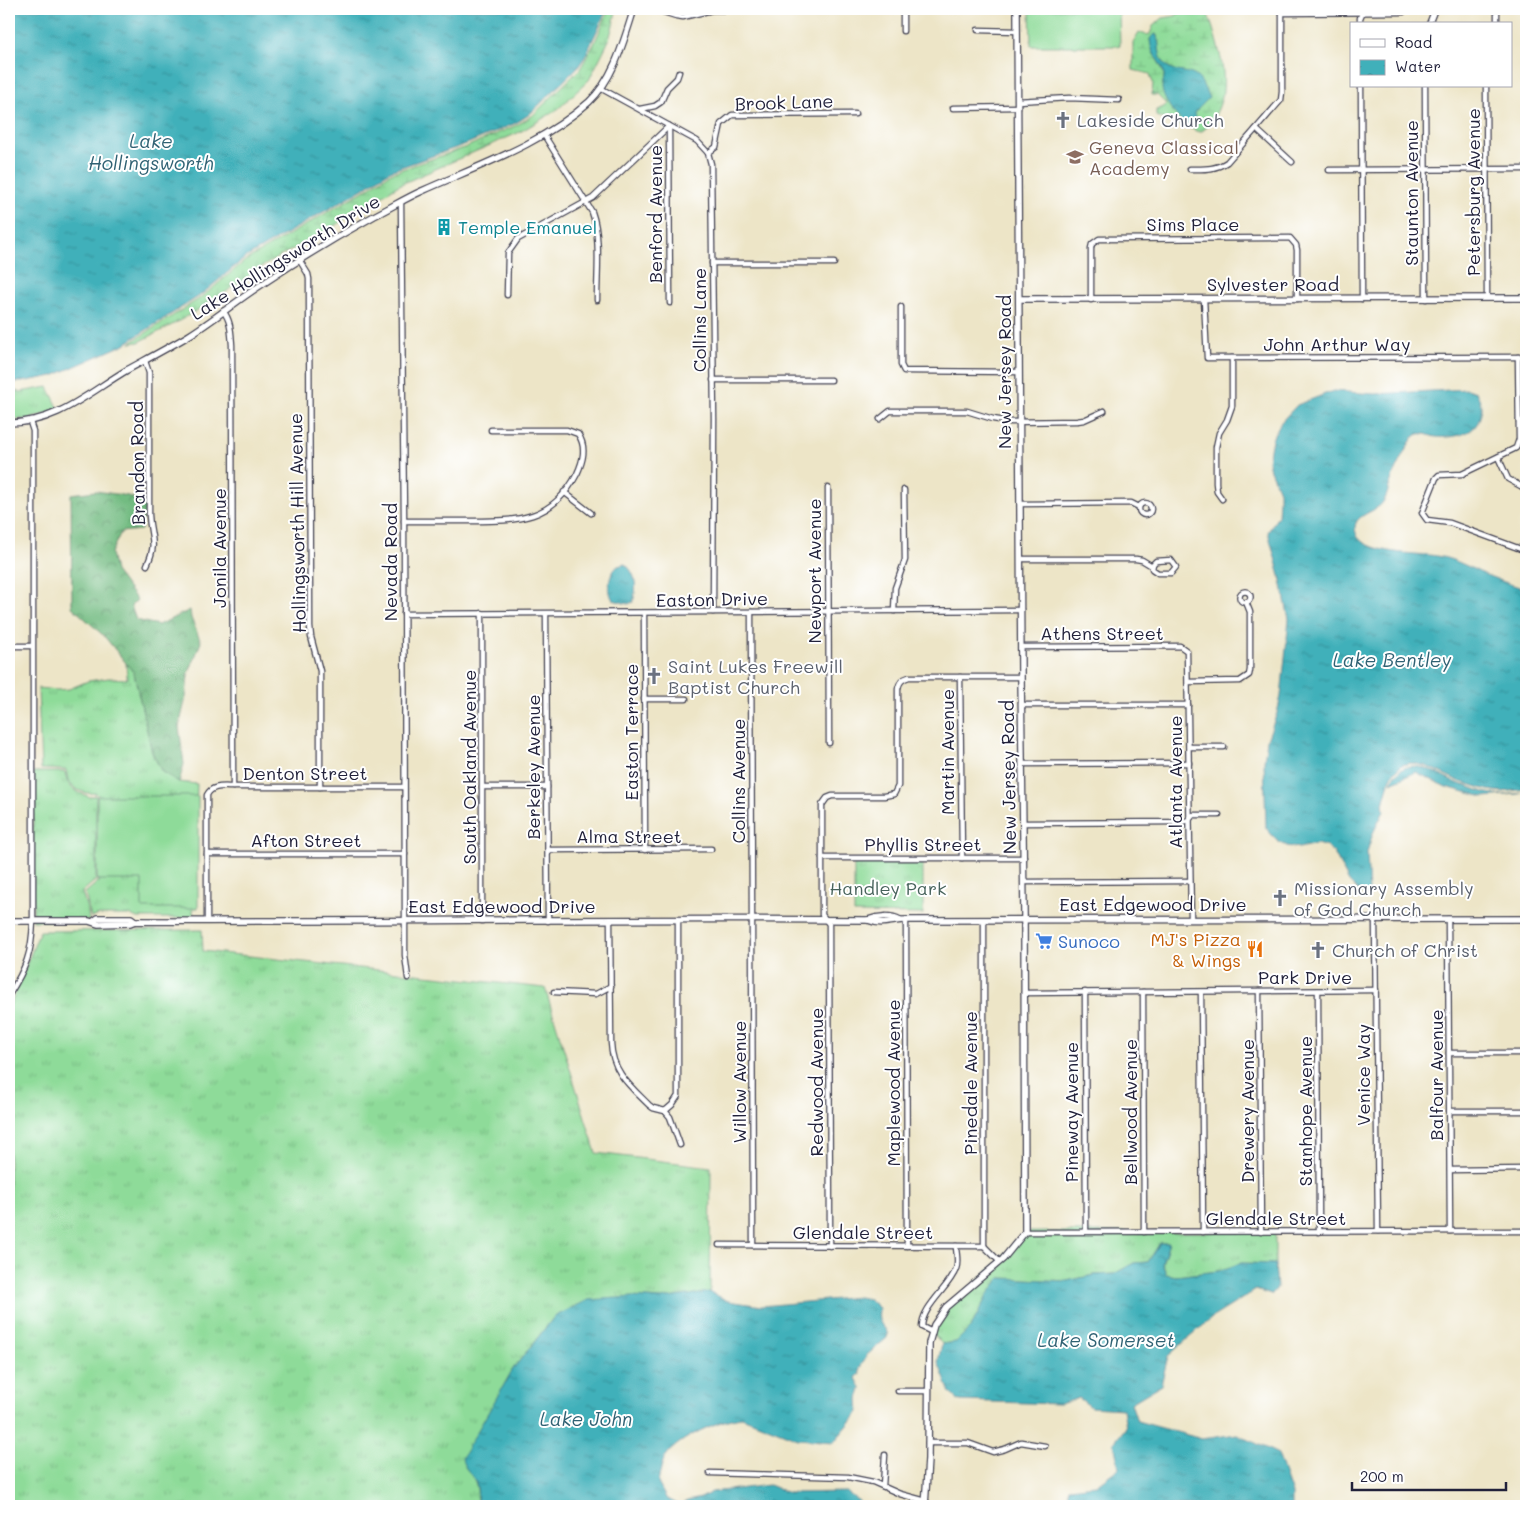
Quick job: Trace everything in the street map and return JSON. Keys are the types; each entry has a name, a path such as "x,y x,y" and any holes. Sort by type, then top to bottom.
{"street":[{"name":"Lake Hollingsworth Drive","path":"9,424 30,422 58,413 72,406 114,378 188,335 352,229 401,202 501,157 544,135 580,109 602,88 614,64 634,9"},
{"path":"654,9 684,17 712,10 820,9"},
{"path":"903,9 903,31"},
{"name":"New Jersey Road","path":"1017,9 1025,1232"},
{"path":"1430,22 1435,9"},
{"path":"1497,9 1498,22"},
{"path":"1190,169 1212,169 1220,167 1227,162 1278,104 1282,96 1282,11 1403,12"},
{"path":"978,30 1017,31"},
{"path":"640,109 655,106 661,102 667,88 677,78 679,72"},
{"path":"602,88 697,141 708,153"},
{"path":"1360,88 1362,299"},
{"name":"Staunton Avenue","path":"1425,88 1426,299"},
{"name":"Petersburg Avenue","path":"1486,88 1487,298"},
{"path":"953,108 1018,104 1069,98 1119,100"},
{"name":"Brook Lane","path":"708,153 716,147 721,124 732,115 855,114"},
{"path":"507,295 507,260 512,246 523,235 592,198 669,126"},
{"name":"Benford Avenue","path":"669,126 670,303"},
{"path":"1256,129 1292,162"},
{"path":"544,135 592,212 597,228 597,300"},
{"name":"Collins Lane","path":"708,153 711,178 712,263 713,612"},
{"path":"1329,170 1526,168"},
{"name":"Nevada Road","path":"401,202 405,955 408,978"},
{"name":"Sims Place","path":"1092,300 1091,248 1095,241 1099,239 1192,238 1290,238 1296,245 1297,250 1297,299"},
{"name":"Hollingsworth Hill Avenue","path":"300,261 309,279 310,627 320,671 320,787"},
{"path":"712,263 834,263"},
{"name":"Sylvester Road","path":"1019,299 1526,298"},
{"name":"John Arthur Way","path":"1204,299 1206,358 1526,356"},
{"path":"901,307 902,365 904,371 1019,372"},
{"name":"Jonila Avenue","path":"223,311 227,315 232,345 233,787"},
{"path":"1518,357 1518,445 1513,451 1462,474 1439,475 1436,478 1422,513 1427,520 1450,523 1526,551"},
{"path":"1222,499 1216,483 1216,447 1219,433 1228,420 1232,406 1232,358"},
{"name":"Brandon Road","path":"145,361 149,373 150,529 154,541 153,551 147,565"},
{"path":"713,380 831,380"},
{"path":"880,419 890,412 967,411 1003,422 1077,421 1104,411"},
{"path":"1519,421 1526,421"},
{"path":"9,995 28,962 33,921 33,440 30,422"},
{"path":"404,522 517,520 542,511 555,502 571,484 579,470 584,447 578,434 567,430 490,430"},
{"path":"1498,458 1508,479 1526,489"},
{"name":"Newport Avenue","path":"828,488 829,743"},
{"path":"894,611 895,588 905,560 904,490"},
{"path":"564,492 590,513"},
{"path":"1020,504 1131,503 1139,507"},
{"path":"1021,559 1136,559 1152,566 1154,571 1158,573 1172,573 1176,567 1171,560 1156,560 1152,566"},
{"path":"1188,682 1240,681 1249,675 1250,612 1246,602"},
{"name":"Easton Drive","path":"404,614 1021,610"},
{"name":"Collins Avenue","path":"751,612 753,919"},
{"name":"South Oakland Avenue","path":"482,613 482,921"},
{"name":"Easton Terrace","path":"644,613 645,850"},
{"name":"Berkeley Avenue","path":"546,614 548,921"},
{"path":"9,646 32,646"},
{"name":"Athens Street","path":"1021,647 1183,647"},
{"name":"Atlanta Avenue","path":"1183,647 1187,651 1188,682 1191,919"},
{"name":"Redwood Avenue","path":"830,1246 829,924 822,915 822,805 827,798 890,796 894,794 897,789 898,689 901,680 909,676 960,676"},
{"path":"960,676 1021,677"},
{"name":"Martin Avenue","path":"960,676 962,858"},
{"path":"644,699 686,699"},
{"path":"1022,705 1188,705"},
{"path":"1188,747 1224,747"},
{"path":"1022,764 1189,763"},
{"name":"Denton Street","path":"207,854 208,793 216,787 404,787"},
{"path":"482,787 547,787"},
{"path":"1023,823 1182,822 1189,820 1194,814 1218,814"},
{"name":"Alma Street","path":"548,850 711,849"},
{"path":"207,854 208,921"},
{"name":"Afton Street","path":"207,854 405,854"},
{"name":"Phyllis Street","path":"822,858 1024,858"},
{"path":"1024,882 1190,882"},
{"name":"East Edgewood Drive","path":"9,921 94,921 98,918 131,918 135,921 868,920 875,917 894,917 903,920 1526,919"},
{"name":"Willow Avenue","path":"753,919 753,1245"},
{"name":"Venice Way","path":"1374,919 1378,1231"},
{"name":"Balfour Avenue","path":"1448,919 1450,1231"},
{"path":"665,1111 678,1096 678,920"},
{"name":"Maplewood Avenue","path":"903,920 907,1246"},
{"name":"Pinedale Avenue","path":"984,920 984,1246"},
{"path":"610,921 611,1052 614,1065 626,1082 649,1105 665,1111 670,1117 680,1145"},
{"path":"554,992 592,994 599,993 611,986"},
{"name":"Park Drive","path":"1024,993 1376,990"},
{"name":"Drewery Avenue","path":"1259,991 1261,1232"},
{"name":"Stanhope Avenue","path":"1318,991 1319,1232"},
{"name":"Pineway Avenue","path":"1085,992 1086,1232"},
{"name":"Bellwood Avenue","path":"1143,992 1144,1232"},
{"path":"1201,992 1203,1232"},
{"path":"1449,1053 1526,1053"},
{"path":"1450,1111 1526,1111"},
{"path":"1450,1170 1526,1169"},
{"name":"Glendale Street","path":"1025,1232 1526,1231"},
{"path":"710,1473 848,1476 883,1486 925,1503 929,1351 932,1332 939,1316 946,1307 999,1261 1025,1232"},
{"name":"Glendale Street","path":"719,1245 984,1246"},
{"path":"932,1332 922,1327 922,1322 956,1269 956,1246"},
{"path":"984,1246 999,1261"},
{"path":"898,1391 928,1391"},
{"path":"928,1443 975,1444 993,1452 1005,1450 1021,1442 1046,1446"},
{"path":"883,1486 885,1455"}],"green space":[{"path":"609,9 617,9 609,40 589,80 557,110 520,132 399,185 339,223 263,266 216,299 174,324 139,342 130,343 202,297 246,260 391,173 464,148 517,125 532,116 580,69 594,44"},
{"path":"1030,9 1119,9 1120,46 1031,46"},
{"path":"1186,9 1200,10 1207,13 1213,28 1223,70 1222,97 1219,106 1211,123 1200,132 1156,116 1156,110 1164,107 1166,104 1157,95 1152,95 1153,83 1150,74 1133,70 1133,42 1139,32 1146,35 1150,34 1153,26 1163,18 1175,16","holes":["1156,34 1159,53 1164,63 1173,70 1194,75 1209,97 1193,113 1195,123 1174,109 1167,100 1164,73 1153,53 1150,39"]},
{"path":"48,387 59,409 30,419 9,420 9,389 20,392"},
{"path":"96,491 128,496 147,502 141,530 121,532 111,553 115,571 137,600 131,606 136,620 158,625 190,610 191,618 201,642 188,675 186,697 179,727 184,764 179,782 162,772 152,752 134,673 104,636 72,607 71,494"},
{"path":"126,663 134,673 152,752 162,772 179,782 197,784 193,918 137,918 131,915 99,915 91,918 85,893 99,881 98,795 81,791 71,785 68,781 66,770 41,769 38,688 69,689 88,681 109,678 127,679"},
{"path":"33,772 65,772 68,782 73,789 90,797 96,795 96,880 82,892 89,921 33,921"},
{"path":"97,796 198,796 198,908 142,908 142,880 97,880"},
{"name":"Handley Park","path":"923,862 923,914 854,913 854,863"},
{"path":"202,930 203,951 545,988 596,1153 711,1167 710,1292 661,1299 632,1297 554,1317 513,1369 482,1426 465,1467 476,1485 476,1506 9,1506 9,1008 40,931"},
{"path":"1025,1232 1275,1232 1275,1264 1242,1263 1219,1271 1176,1276 1166,1274 1162,1263 1169,1243 1160,1243 1148,1262 1134,1263 1114,1274 1094,1275 1067,1281 1000,1278 988,1294 971,1327 956,1342 942,1344 932,1332 939,1316 999,1261"}],"water":[{"name":"Lake Hollingsworth","path":"9,9 607,9 585,57 578,67 530,114 516,123 464,145 390,171 245,258 201,295 123,345 53,376 22,382 9,382"},
{"path":"1156,34 1161,57 1165,64 1172,69 1190,73 1197,77 1209,98 1194,113 1196,125 1183,123 1165,98 1162,88 1164,72 1154,53 1150,39"},
{"name":"Lake Bentley","path":"1468,389 1476,392 1481,403 1479,420 1472,430 1448,437 1419,434 1414,437 1395,471 1385,499 1379,506 1360,518 1355,527 1356,533 1361,540 1380,549 1445,558 1526,589 1526,789 1502,792 1488,790 1461,782 1426,766 1411,763 1402,765 1394,772 1389,782 1383,804 1384,811 1373,833 1367,852 1369,893 1367,896 1349,882 1334,853 1327,847 1317,844 1299,848 1287,846 1277,841 1266,828 1264,761 1267,740 1281,696 1289,619 1268,532 1278,516 1279,501 1279,491 1268,461 1272,439 1281,422 1297,405 1333,391 1375,394"},
{"path":"625,564 632,572 635,582 633,602 628,604 613,600 609,587 612,573 618,566"},
{"path":"1411,766 1426,768 1460,784 1487,793 1501,795 1526,793 1484,797 1446,787 1416,772 1391,783 1399,771"},
{"name":"Lake Somerset","path":"1160,1243 1169,1243 1162,1263 1166,1274 1176,1276 1219,1271 1241,1263 1275,1264 1277,1288 1271,1295 1256,1290 1213,1317 1168,1356 1161,1385 1131,1403 1137,1421 1202,1439 1237,1434 1278,1454 1292,1494 1292,1506 1064,1506 1069,1488 1096,1485 1119,1468 1114,1443 1126,1427 1123,1409 1091,1407 1079,1398 1060,1404 960,1401 950,1393 938,1362 942,1344 956,1342 971,1327 988,1294 1000,1278 1067,1281 1094,1275 1114,1274 1134,1263 1148,1262"},
{"name":"Lake John","path":"710,1292 728,1301 762,1306 859,1297 869,1299 879,1308 879,1320 886,1330 887,1338 867,1355 859,1370 860,1373 856,1378 861,1388 858,1399 859,1412 834,1442 798,1439 742,1417 712,1425 690,1436 672,1449 663,1462 658,1483 666,1498 681,1506 476,1506 477,1486 462,1458 513,1369 554,1317 588,1300 632,1297 661,1299"},
{"path":"769,1485 789,1493 846,1492 859,1501 859,1506 681,1506 687,1501 701,1498 712,1492"}],"place":[{"name":"Lakeside Church","path":"1063,120"},
{"name":"Geneva Classical Academy","path":"1075,157"},
{"name":"Temple Emanuel","path":"444,227"},
{"name":"Saint Lukes Freewill Baptist Church","path":"654,676"},
{"name":"Missionary Assembly of God Church","path":"1280,898"},
{"name":"Sunoco","path":"1044,941"},
{"name":"MJ's Pizza & Wings","path":"1255,949"},
{"name":"Church of Christ","path":"1318,950"}]}
